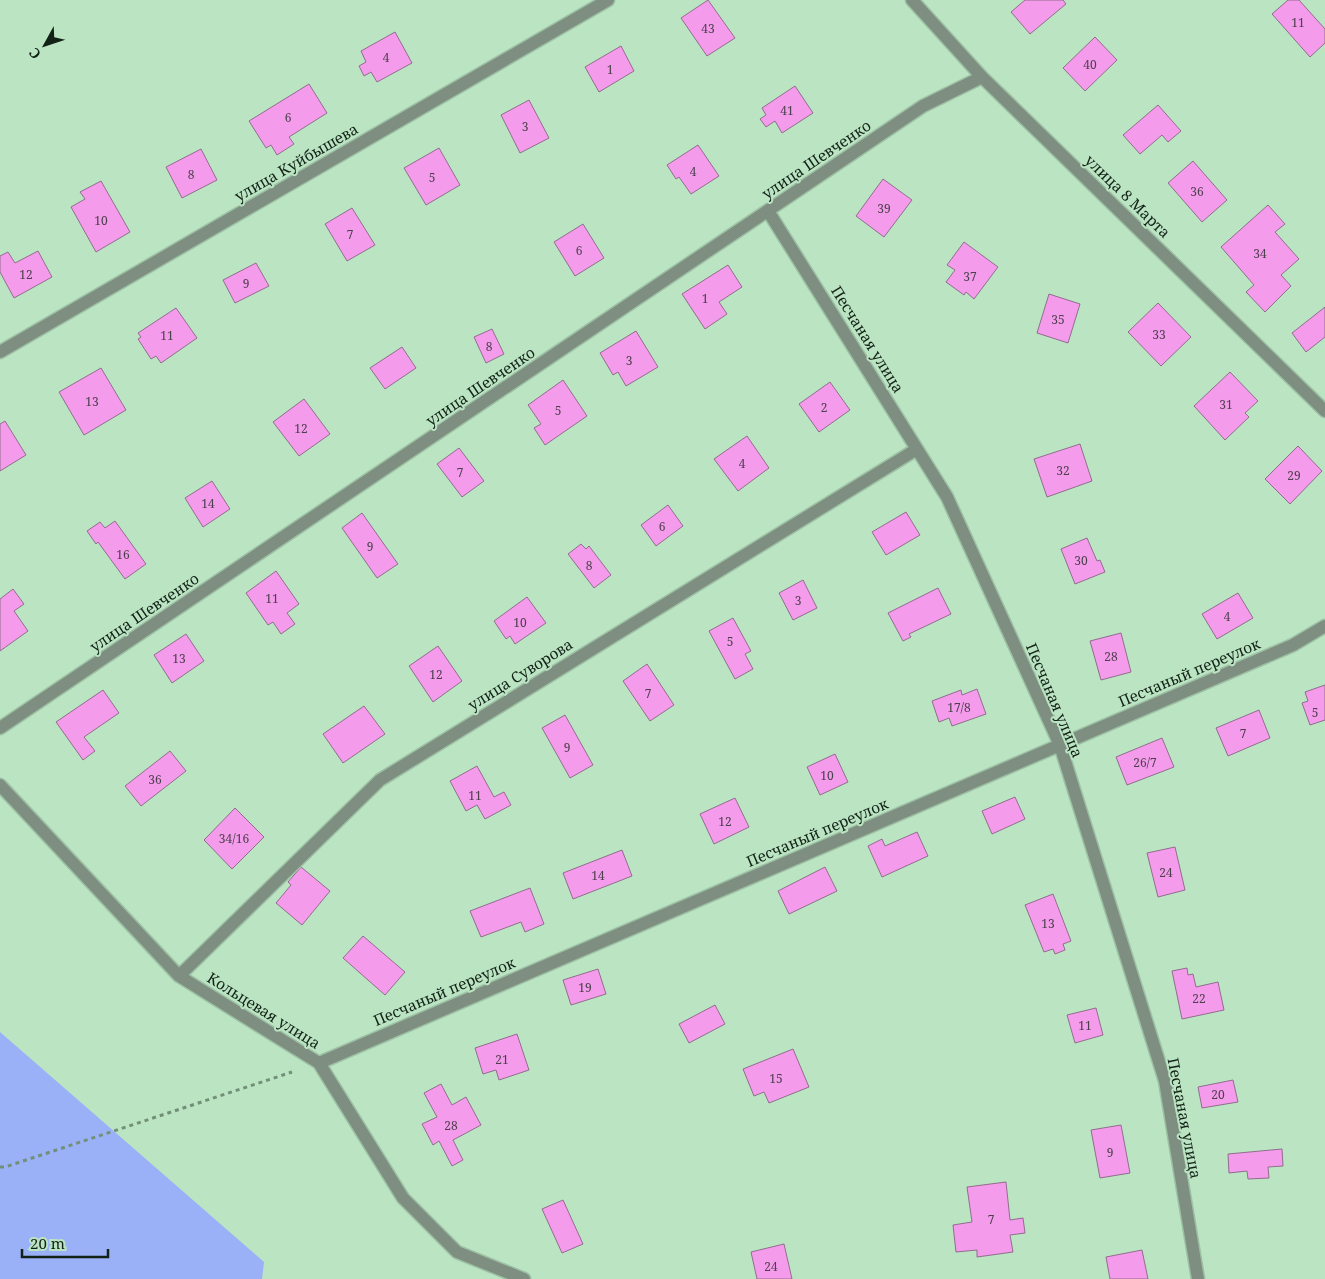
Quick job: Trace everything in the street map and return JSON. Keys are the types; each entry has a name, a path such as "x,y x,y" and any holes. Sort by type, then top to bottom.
{"street":[{"name":"улица Куйбышева","path":"0,352 608,0"},
{"name":"улица 8 Марта","path":"912,0 982,77 1325,411"},
{"name":"улица Шевченко","path":"0,728 923,106 982,77"},
{"name":"Песчаная улица","path":"768,211 947,497 1060,745 1165,1080 1198,1279"},
{"name":"улица Суворова","path":"179,976 380,780 917,448"},
{"name":"Песчаный переулок","path":"319,1063 1293,645 1325,626"},
{"name":"Кольцевая улица","path":"0,785 179,976 319,1063 403,1198 457,1252 524,1279"}],"path":[{"path":"0,1167 319,1063"}],"shaded area":[{"path":"0,1032 264,1262 262,1279 0,1279"}],"building":[{"path":"708,0 735,38 707,56 681,18"},
{"path":"1025,0 1063,0 1066,4 1030,34 1011,12"},
{"path":"1288,0 1299,0 1325,29 1325,43 1310,57 1272,14"},
{"path":"395,32 412,63 377,82 371,72 364,76 359,66 366,62 361,51"},
{"path":"1095,37 1117,60 1085,91 1063,68"},
{"path":"621,46 634,71 599,92 585,67"},
{"path":"309,84 327,113 289,137 294,144 277,155 271,145 266,148 249,121"},
{"path":"795,86 813,113 782,133 775,121 766,127 760,119 766,115 762,108"},
{"path":"529,100 549,138 520,153 501,115"},
{"path":"1158,105 1181,131 1168,142 1162,135 1140,154 1123,135"},
{"path":"698,145 719,176 691,194 679,177 676,179 667,165"},
{"path":"439,148 460,185 426,205 404,168"},
{"path":"201,149 217,180 182,198 166,167"},
{"path":"1193,161 1227,200 1202,222 1168,183"},
{"path":"883,179 912,200 884,237 856,216"},
{"path":"101,181 130,232 96,252 71,207 85,199 80,192"},
{"path":"1268,205 1285,224 1275,232 1299,259 1281,275 1291,286 1265,312 1246,292 1254,285 1221,247"},
{"path":"352,208 375,245 347,261 325,224"},
{"path":"583,224 604,258 575,276 554,242"},
{"path":"964,242 998,267 974,299 966,292 964,295 946,282 955,270 947,265"},
{"path":"38,251 52,277 14,298 0,272 0,256 8,252 15,263"},
{"path":"256,263 269,286 235,303 223,280"},
{"path":"728,265 742,287 719,302 727,314 705,329 682,294"},
{"path":"1049,294 1080,304 1068,343 1037,333"},
{"path":"1158,303 1191,337 1161,366 1128,332"},
{"path":"1325,307 1325,337 1306,352 1292,333"},
{"path":"176,308 197,338 161,363 156,356 151,359 138,339 141,337 138,333"},
{"path":"492,329 504,354 486,363 474,337"},
{"path":"636,331 658,367 626,386 618,372 613,375 600,353"},
{"path":"402,347 416,368 385,389 370,368"},
{"path":"101,368 126,410 84,435 59,392"},
{"path":"1230,372 1258,401 1245,413 1249,417 1225,440 1194,406"},
{"path":"563,380 587,416 545,445 534,428 541,424 528,405"},
{"path":"830,382 850,410 819,432 799,404"},
{"path":"304,399 330,434 299,456 273,422"},
{"path":"5,421 26,455 0,471 0,424"},
{"path":"747,436 769,468 738,491 714,459"},
{"path":"1080,444 1092,481 1047,497 1034,459"},
{"path":"1298,446 1322,471 1290,504 1265,479"},
{"path":"459,448 484,481 462,497 437,464"},
{"path":"212,481 230,509 203,527 185,498"},
{"path":"668,505 683,526 656,546 641,525"},
{"path":"906,512 920,535 886,555 872,532"},
{"path":"362,513 398,564 377,578 342,528"},
{"path":"115,521 146,564 125,579 98,542 96,544 87,531 100,522 105,528"},
{"path":"1087,538 1097,561 1100,560 1105,572 1075,584 1061,549"},
{"path":"581,544 586,549 589,546 611,575 594,588 568,554"},
{"path":"276,571 299,604 287,613 295,624 281,634 273,622 268,625 246,593"},
{"path":"803,580 817,608 793,620 779,593"},
{"path":"938,588 951,614 909,634 911,637 903,641 888,613"},
{"path":"13,589 24,604 14,611 28,631 0,651 0,599"},
{"path":"1238,593 1253,618 1217,639 1202,614"},
{"path":"527,597 546,623 515,644 510,636 506,639 494,621"},
{"path":"733,618 751,651 745,654 753,669 735,679 709,631"},
{"path":"1121,633 1131,672 1101,680 1090,641"},
{"path":"186,634 204,661 172,683 154,655"},
{"path":"438,646 462,681 433,702 409,666"},
{"path":"647,664 674,705 650,721 623,681"},
{"path":"1325,685 1325,720 1310,725 1302,703 1308,701 1305,692"},
{"path":"977,689 986,714 952,726 949,718 939,722 932,701 961,690 962,695"},
{"path":"103,690 119,713 84,737 95,751 83,760 56,722"},
{"path":"364,706 385,734 343,763 323,734"},
{"path":"1259,710 1270,738 1228,756 1216,728"},
{"path":"565,715 593,765 570,778 542,728"},
{"path":"1162,738 1174,767 1127,785 1116,757"},
{"path":"170,751 186,771 141,806 125,786"},
{"path":"835,754 848,782 820,795 807,767"},
{"path":"477,766 494,797 504,792 511,805 485,819 477,805 466,811 450,781"},
{"path":"1015,797 1025,819 992,834 982,811"},
{"path":"735,798 749,827 714,844 700,814"},
{"path":"235,808 264,837 232,869 204,840"},
{"path":"917,832 928,856 882,877 868,846 882,839 885,846"},
{"path":"1175,847 1185,890 1158,897 1147,853"},
{"path":"622,850 632,876 573,899 563,873"},
{"path":"301,867 330,891 302,925 276,903 291,885 288,882"},
{"path":"825,867 837,891 789,914 778,891"},
{"path":"530,888 544,924 525,932 521,922 481,937 470,911"},
{"path":"1053,894 1071,941 1063,944 1065,950 1055,954 1053,949 1044,952 1025,905"},
{"path":"363,936 405,972 385,995 343,958"},
{"path":"1187,968 1188,975 1193,974 1196,987 1218,982 1224,1010 1182,1019 1172,971"},
{"path":"598,969 606,994 571,1005 563,980"},
{"path":"715,1005 725,1024 689,1043 679,1024"},
{"path":"1096,1008 1103,1035 1075,1043 1067,1015"},
{"path":"517,1034 529,1070 499,1080 496,1070 483,1074 475,1048"},
{"path":"793,1049 809,1087 769,1103 764,1092 754,1096 743,1069"},
{"path":"1233,1080 1238,1102 1202,1108 1198,1087"},
{"path":"441,1084 452,1105 466,1097 481,1125 453,1140 463,1160 452,1166 439,1141 433,1145 422,1124 437,1117 424,1093"},
{"path":"1121,1125 1130,1173 1100,1178 1091,1130"},
{"path":"1282,1149 1283,1166 1268,1167 1269,1178 1248,1179 1247,1171 1229,1173 1228,1154"},
{"path":"1006,1182 1010,1220 1023,1218 1025,1233 1010,1235 1013,1252 977,1257 977,1250 956,1252 953,1225 972,1222 967,1187"},
{"path":"563,1200 583,1244 562,1253 542,1209"},
{"path":"784,1244 792,1279 757,1279 751,1252"},
{"path":"1142,1250 1148,1279 1110,1279 1106,1257"}]}
